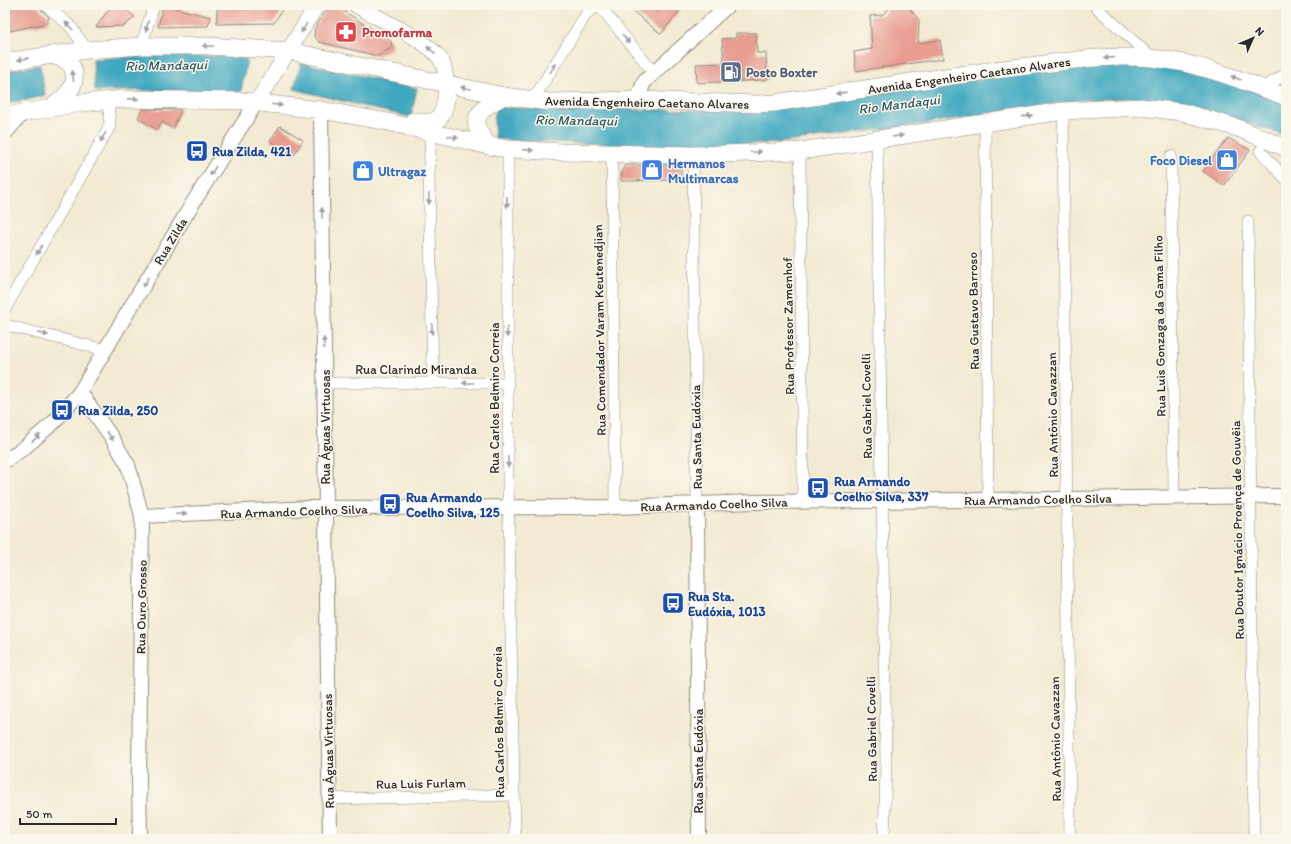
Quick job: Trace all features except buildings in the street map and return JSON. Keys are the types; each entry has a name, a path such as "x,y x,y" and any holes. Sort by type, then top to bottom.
{"main road":[{"name":"Rua Zilda","path":"256,103 317,5"},
{"path":"356,5 431,49 442,61 445,70 445,104 442,112 434,121 428,123 397,119 388,122"},
{"name":"Avenida Engenheiro Caetano Alvares","path":"5,62 56,56 87,50 141,46 207,46 289,51 532,101 560,102 637,100 775,103 973,72 1117,57 1152,58 1196,65 1286,97"},
{"path":"52,107 66,96 72,88 74,80 72,67 68,62 56,56"},
{"path":"489,146 477,127 480,112 485,107 504,96"},
{"path":"5,116 52,107 108,100 243,101 321,110 388,122 489,146 508,149 612,154 693,155 800,151 1063,111 1141,107 1182,112 1238,128 1286,148"}],"street":[{"path":"46,5 70,27 87,50"},
{"path":"141,46 154,5"},
{"path":"637,100 644,82 728,5"},
{"path":"1094,5 1152,58"},
{"path":"532,101 587,13 595,7 602,9 654,73"},
{"path":"1262,88 1286,74"},
{"path":"5,309 110,126 108,100"},
{"name":"Rua Zilda","path":"5,461 25,447 54,422 80,392 191,206 256,103"},
{"name":"Rua Águas Virtuosas","path":"321,110 330,839"},
{"name":"Rua Antônio Cavazzan","path":"1063,111 1070,839"},
{"path":"5,133 23,113"},
{"name":"Rua Gustavo Barroso","path":"985,122 988,499"},
{"path":"431,132 429,176 433,383"},
{"name":"Rua Gabriel Covelli","path":"877,140 886,766 884,839"},
{"name":"Rua Carlos Belmiro Correia","path":"508,149 507,383 515,839"},
{"name":"Rua Professor Zamenhof","path":"800,151 803,501"},
{"path":"1260,151 1286,179"},
{"name":"Rua Comendador Varam Keutenedjian","path":"612,154 615,506"},
{"name":"Rua Santa Eudóxia","path":"693,155 699,839"},
{"name":"Rua Luis Gonzaga da Gama Filho","path":"1171,156 1174,497"},
{"name":"Rua Doutor Ignácio Proença de Gouvêia","path":"1248,221 1254,839"},
{"path":"5,325 105,350"},
{"name":"Rua Clarindo Miranda","path":"324,383 507,383"},
{"name":"Rua Ouro Grosso","path":"80,392 112,438 128,465 142,516 139,781 140,839"},
{"name":"Rua Armando Coelho Silva","path":"142,516 325,508 615,506 803,501 1286,496"},
{"name":"Rua Luis Furlam","path":"329,799 514,795"}],"water":[{"name":"Rio Mandaqui","path":"147,56 221,56 247,59 241,92 203,90 95,91 93,59"},
{"path":"301,63 417,88 411,117 294,89"},
{"name":"Rio Mandaqui","path":"1155,63 1286,100 1286,136 1199,106 1130,98 1079,100 915,125 778,143 667,146 495,139 494,118 497,107 567,111 581,108 635,110 770,109 1083,64"},
{"path":"40,65 45,95 5,103 5,71"}],"place":[{"name":"Promofarma","path":"346,32"},
{"name":"Posto Boxter","path":"731,72"},
{"name":"Rua Zilda, 421","path":"197,151"},
{"name":"Foco Diesel","path":"1227,160"},
{"name":"Hermanos Multimarcas","path":"652,170"},
{"name":"Ultragaz","path":"363,171"},
{"name":"Rua Zilda, 250","path":"62,410"},
{"name":"Rua Armando Coelho Silva, 337","path":"818,488"},
{"name":"Rua Armando Coelho Silva, 125","path":"390,504"},
{"name":"Rua Sta. Eudóxia, 1013","path":"673,603"}]}
